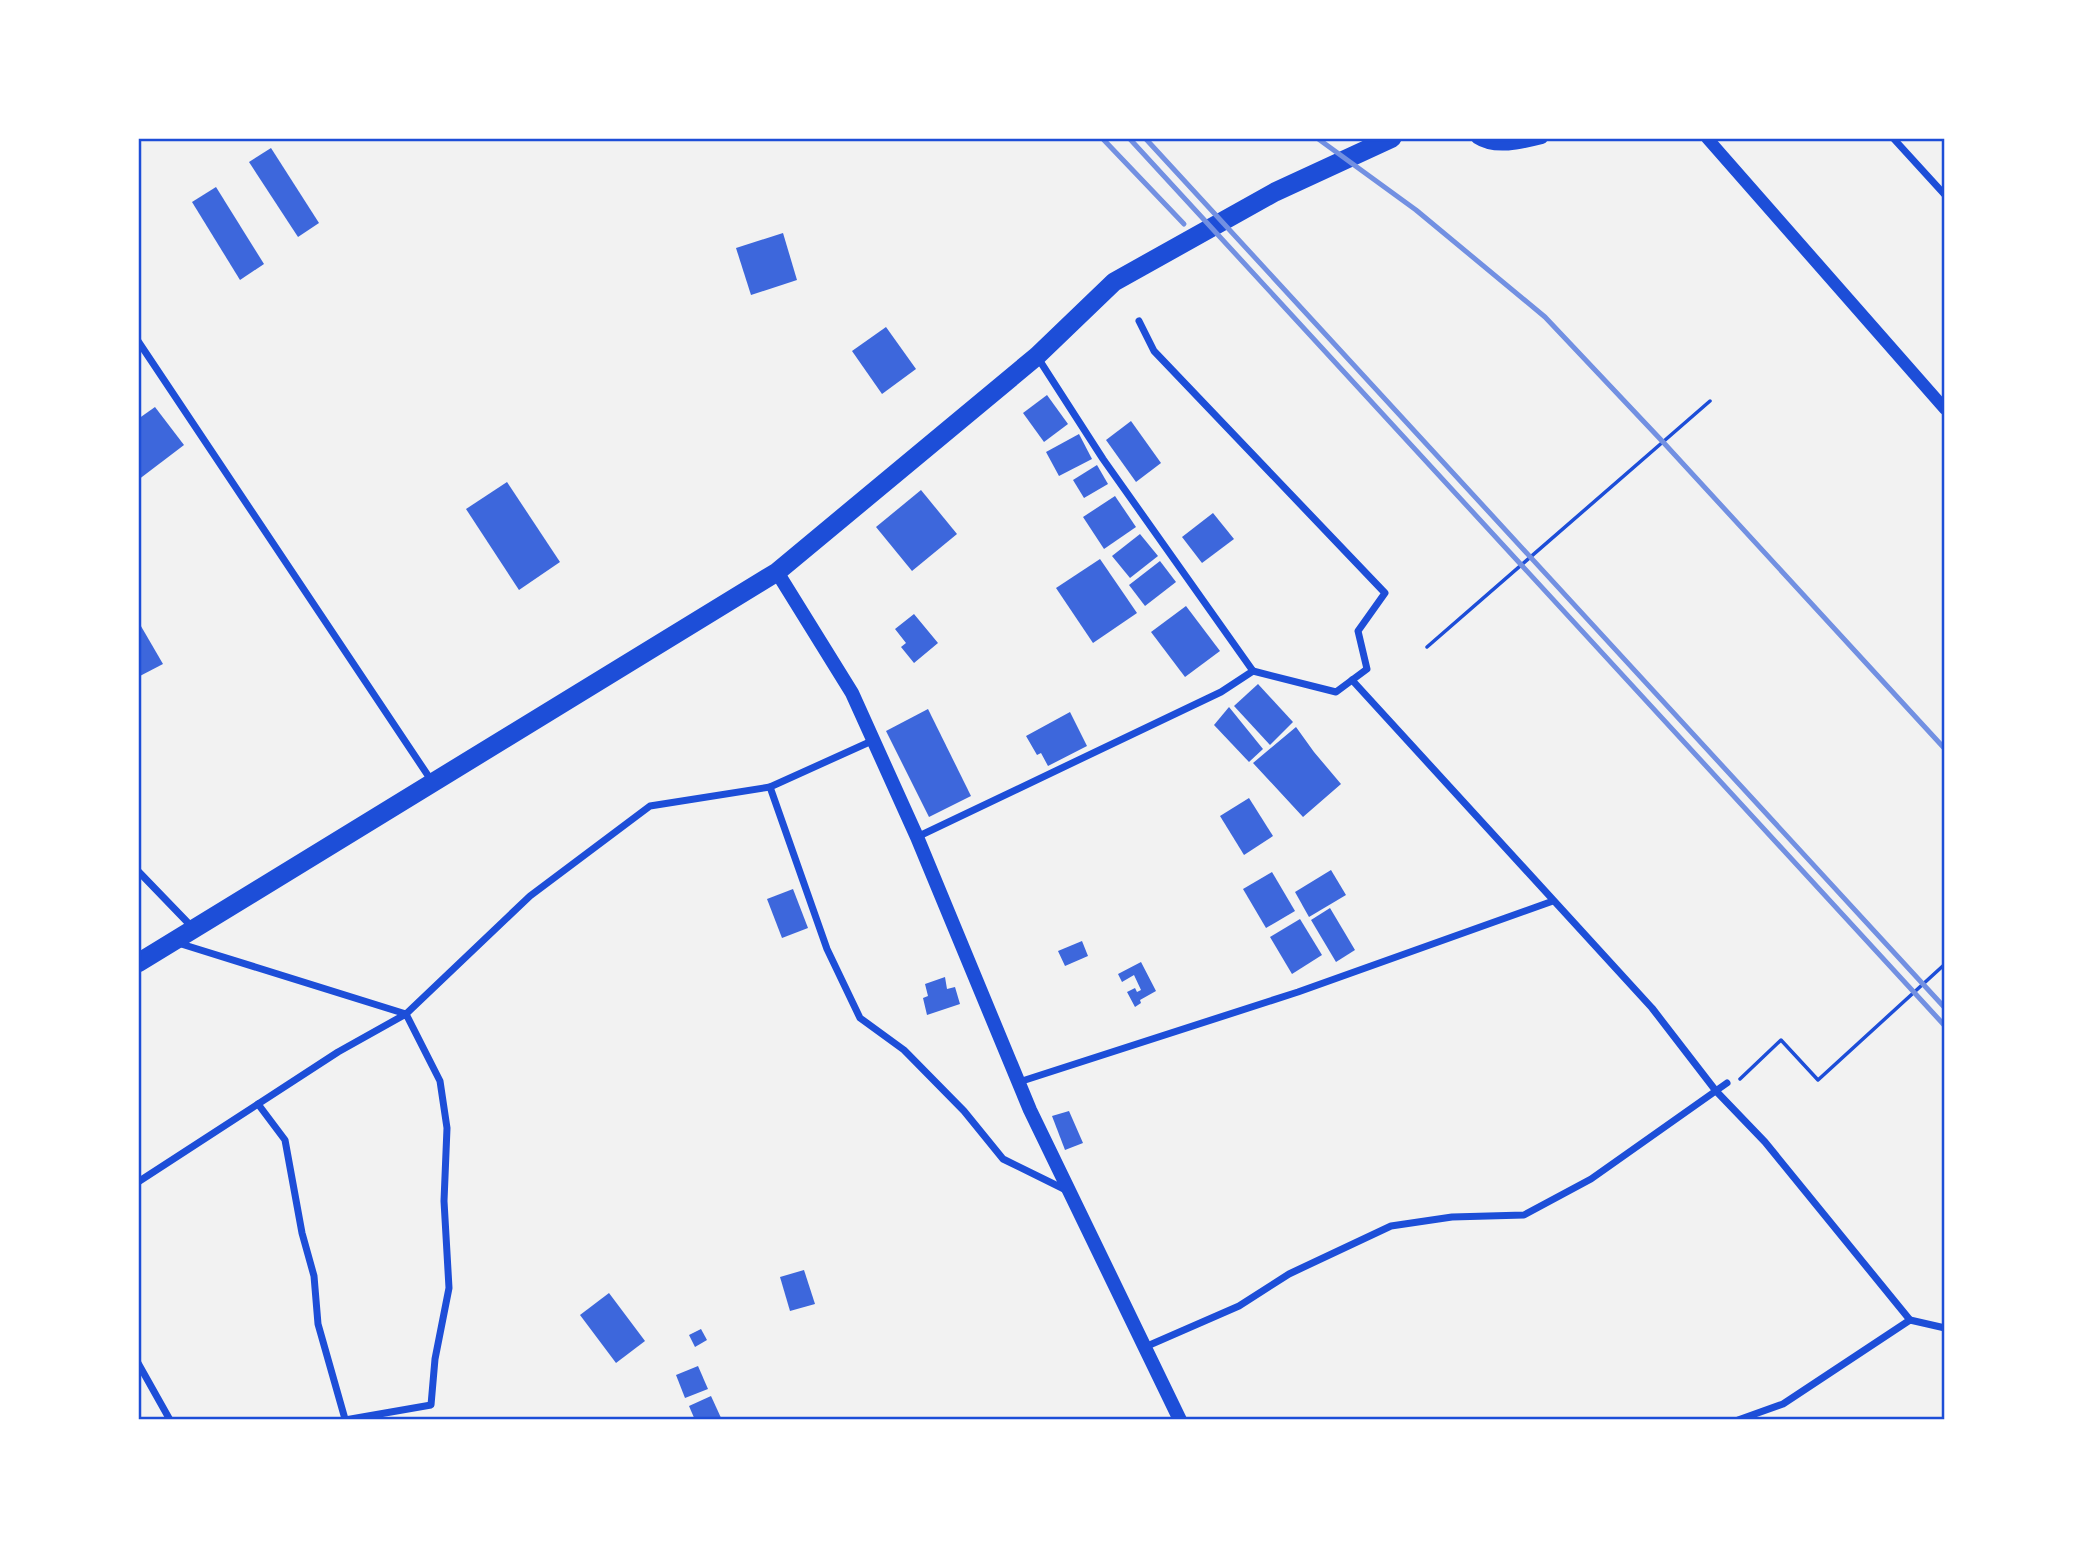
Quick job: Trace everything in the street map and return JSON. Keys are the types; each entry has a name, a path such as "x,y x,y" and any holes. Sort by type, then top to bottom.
{"highway":[{"path":"138,962 777,572 1037,356 1114,282 1275,192 1392,138"}],"main road":[{"path":"777,572 852,693 917,837 1019,1082 1180,1420"}],"street":[{"path":"1477,138 1486,144 1520,144 1542,138"},
{"path":"1707,138 1945,409"},
{"path":"1893,138 1945,195"},
{"path":"1037,356 1103,459 1253,671 1336,691 1367,669 1358,631 1385,593 1154,351 1139,321"},
{"path":"138,341 433,782"},
{"path":"917,837 1221,692 1253,671"},
{"path":"1352,680 1652,1008 1716,1091 1765,1142 1910,1320 1945,1328"},
{"path":"138,1182 338,1052 406,1014 530,896 650,806 770,787 874,740"},
{"path":"770,787 827,949 860,1018 904,1050 964,1111 1003,1159 1070,1191"},
{"path":"138,871 193,929"},
{"path":"1019,1082 1298,992 1553,901"},
{"path":"174,941 406,1014 440,1081 447,1128 444,1201 449,1288 435,1359 431,1405 345,1420 318,1324 314,1276 302,1233 285,1140 258,1104"},
{"path":"1145,1347 1239,1306 1289,1274 1391,1226 1452,1217 1524,1215 1591,1180 1727,1083"},
{"path":"1738,1420 1783,1404 1910,1320"},
{"path":"138,1363 170,1420"}],"path":[{"path":"1427,648 1710,401"},
{"path":"1740,1079 1782,1040 1818,1080 1945,964"}],"building":[{"path":"271,148 319,223 298,237 249,162"},
{"path":"216,187 264,264 240,280 192,202"},
{"path":"783,233 797,280 751,295 736,248"},
{"path":"886,327 916,369 882,394 852,351"},
{"path":"1047,395 1068,424 1044,442 1023,413"},
{"path":"155,407 184,445 138,480 138,419"},
{"path":"1131,421 1161,463 1136,482 1106,440"},
{"path":"1079,434 1092,459 1059,476 1046,452"},
{"path":"1097,465 1108,484 1084,498 1073,480"},
{"path":"507,482 560,562 519,590 466,509"},
{"path":"921,490 957,534 912,571 876,527"},
{"path":"1115,496 1136,527 1104,549 1083,517"},
{"path":"1213,513 1234,539 1202,563 1182,537"},
{"path":"1140,534 1158,556 1130,578 1112,556"},
{"path":"1100,559 1137,613 1093,643 1056,588"},
{"path":"1160,561 1176,582 1145,606 1129,585"},
{"path":"1186,606 1220,651 1185,677 1151,632"},
{"path":"914,614 938,643 914,663 901,647 906,643 895,629"},
{"path":"138,621 163,664 138,677"},
{"path":"1258,684 1293,722 1270,745 1234,706"},
{"path":"1229,707 1263,749 1249,762 1214,725"},
{"path":"928,709 971,796 929,817 886,731"},
{"path":"1070,712 1087,746 1048,766 1041,753 1037,755 1026,736"},
{"path":"1296,727 1341,784 1303,817 1253,763"},
{"path":"1249,798 1273,836 1244,855 1220,816"},
{"path":"1331,870 1346,895 1309,917 1295,892"},
{"path":"1272,872 1295,911 1266,928 1243,889"},
{"path":"793,889 808,928 782,938 767,899"},
{"path":"1330,908 1355,950 1336,962 1311,920"},
{"path":"1300,919 1322,955 1292,974 1270,937"},
{"path":"1082,941 1088,956 1065,966 1058,951"},
{"path":"1141,962 1156,991 1140,1000 1141,1003 1135,1007 1127,992 1135,988 1137,992 1141,990 1134,975 1122,982 1118,974"},
{"path":"945,977 947,989 955,987 960,1004 927,1015 923,998 928,996 925,984"},
{"path":"1069,1111 1083,1143 1065,1150 1052,1116"},
{"path":"804,1270 815,1304 790,1311 780,1277"},
{"path":"609,1293 645,1341 616,1363 580,1315"},
{"path":"701,1329 707,1340 695,1347 689,1335"},
{"path":"698,1366 708,1389 685,1398 676,1375"},
{"path":"711,1396 722,1420 695,1420 689,1406"}],"railway":[{"path":"1102,138 1184,224"},
{"path":"1129,138 1945,1026"},
{"path":"1145,138 1945,1008"},
{"path":"1317,138 1416,210 1545,317 1945,749"}]}
